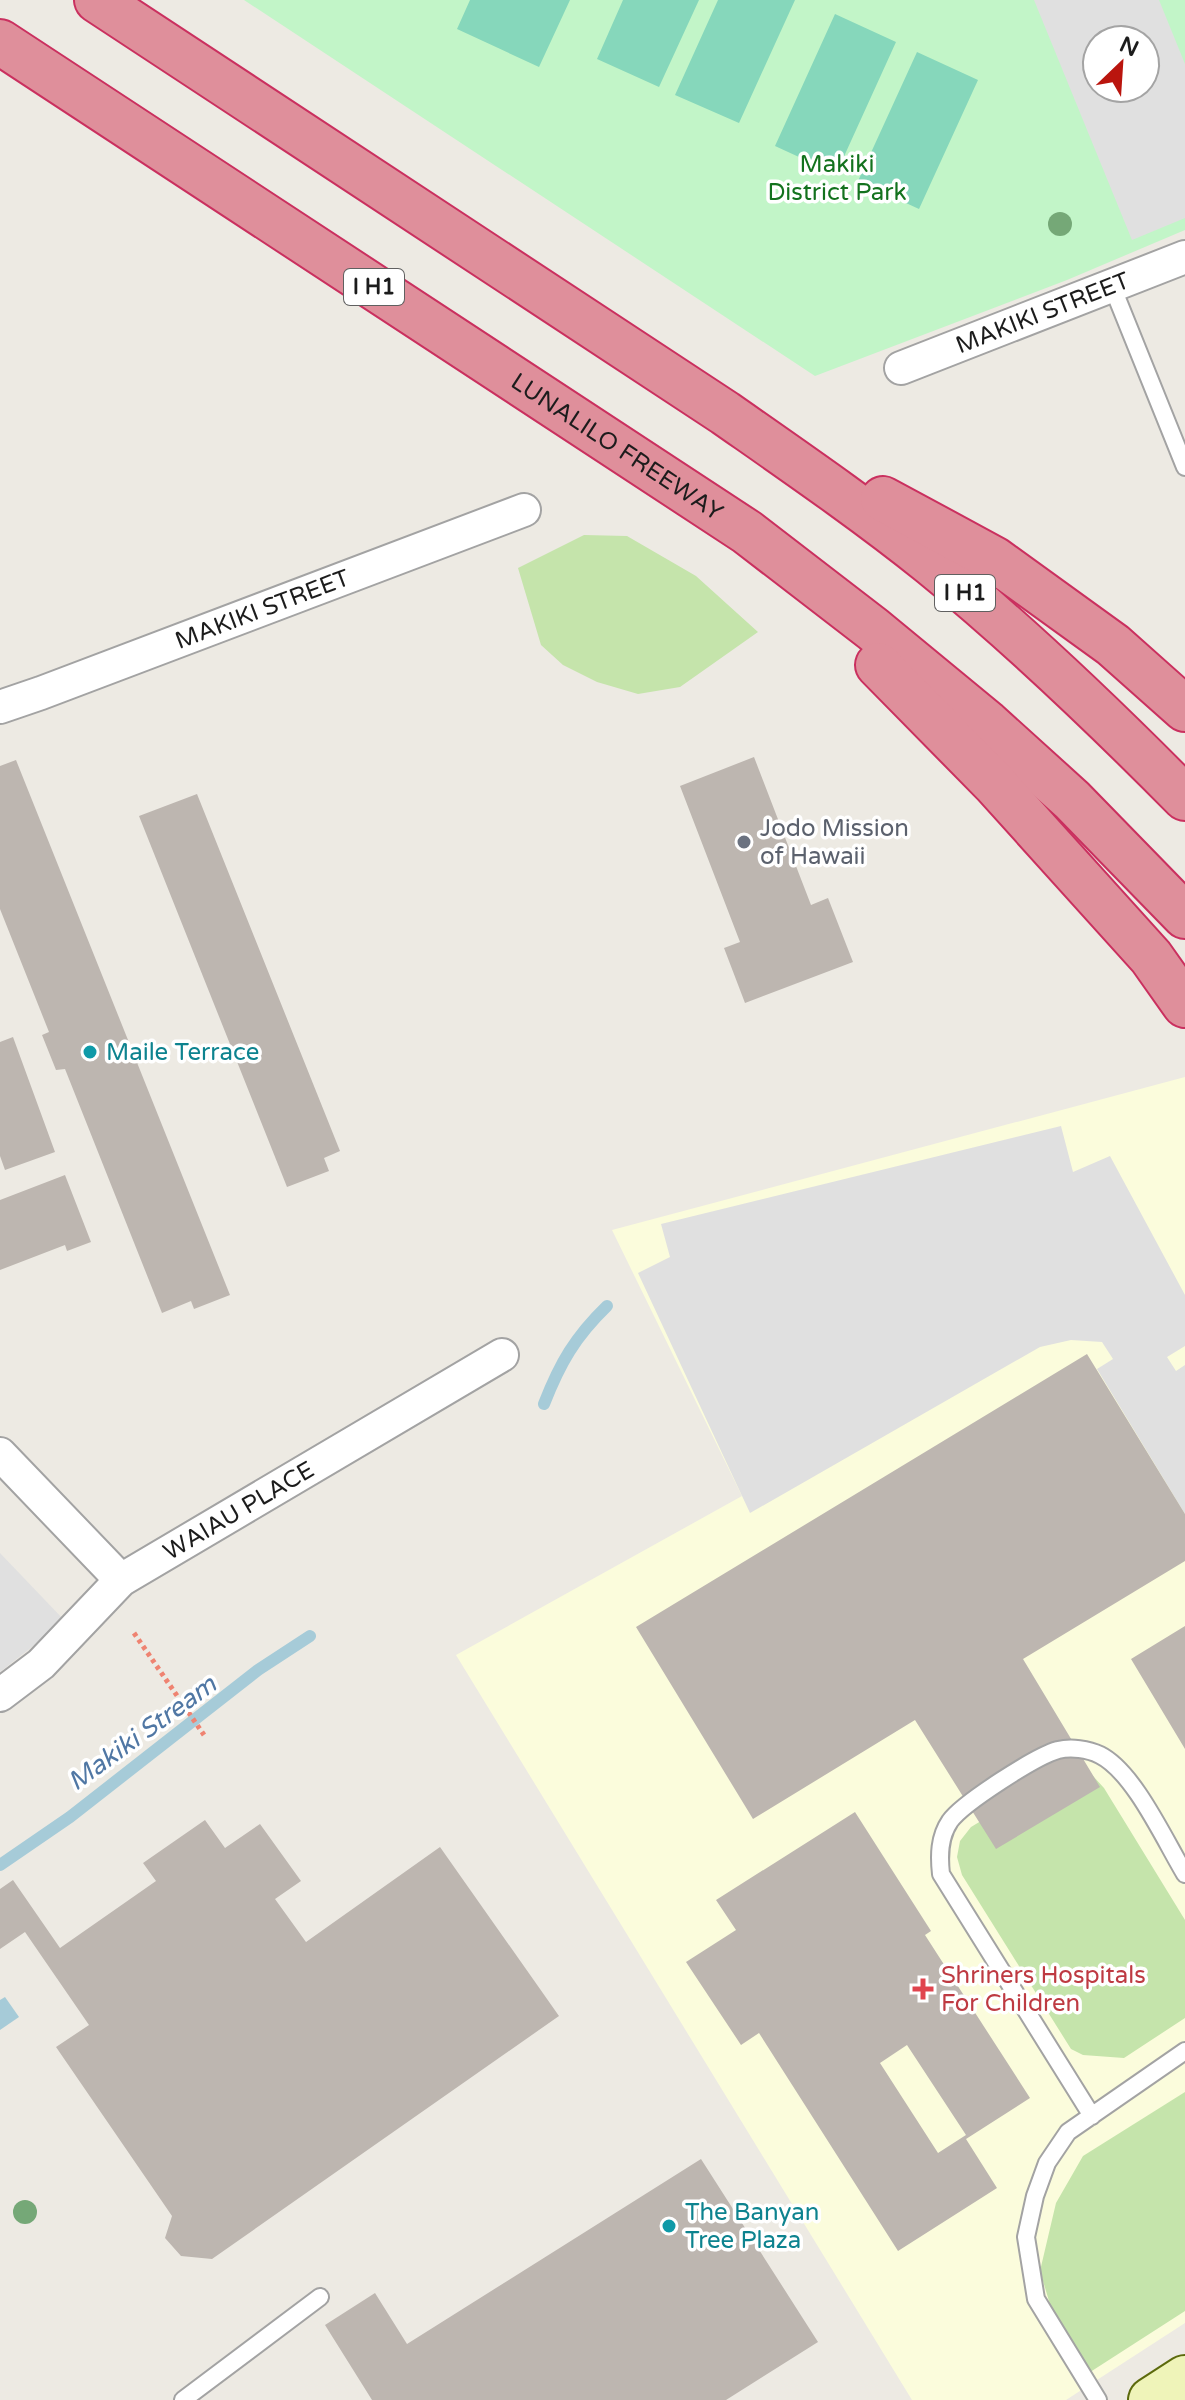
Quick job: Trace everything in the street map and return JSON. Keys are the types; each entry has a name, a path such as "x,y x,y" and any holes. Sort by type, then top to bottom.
{"highway":[{"name":"I H1","path":"97,0 725,413 827,484 931,563 1031,649 1185,798"},
{"name":"LUNALILO FREEWAY","path":"0,42 747,532 873,629 987,723 1072,800 1185,916"},
{"path":"725,413 994,559 1113,645 1185,709"},
{"path":"747,532 995,784 1151,957 1185,1005"}],"main road":[{"path":"1151,2400 1185,2378"}],"street":[{"name":"MAKIKI STREET","path":"901,368 1185,257"},
{"name":"MAKIKI STREET","path":"0,707 524,510"},
{"name":"WAIAU PLACE","path":"0,1695 41,1664 121,1580 502,1355"},
{"path":"0,1454 121,1580"}],"lane":[{"path":"1112,286 1185,467"},
{"path":"1092,2116 941,1874 939,1850 949,1822 965,1806 1038,1758 1059,1750 1081,1749 1101,1755 1126,1775 1185,1874"},
{"path":"1098,2400 1036,2299 1026,2237 1035,2196 1047,2163 1068,2132 1185,2051"},
{"path":"183,2400 305,2318 320,2297"}],"path":[{"path":"134,1633 204,1735"}],"shaded area":[{"path":"1034,0 1159,0 1185,64 1185,218 1132,240"},
{"name":"Shriners Hospitals For Children","path":"1185,1077 1185,2323 1066,2400 912,2400 456,1655 742,1496 612,1230"},
{"path":"1061,1126 1073,1172 1110,1156 1185,1295 1185,1346 1167,1357 1176,1371 1185,1365 1185,1514 1097,1369 1113,1359 1102,1342 1071,1340 1040,1347 750,1513 638,1273 670,1257 661,1224"},
{"path":"0,1553 65,1621 0,1672"}],"green space":[{"name":"Makiki District Park","path":"244,0 1185,0 1185,230 1067,280 815,376"},
{"path":"470,0 570,0 539,67 457,29"},
{"path":"623,0 699,0 659,87 597,59"},
{"path":"718,0 795,0 739,123 675,95"},
{"path":"835,14 896,42 836,174 775,146"},
{"path":"917,52 978,80 919,209 858,181"},
{"path":"584,535 627,536 696,576 758,632 680,687 638,694 597,682 563,665 541,645 518,568"},
{"path":"1093,1776 1104,1788 1185,1920 1185,2018 1124,2058 1083,2055 1071,2049 962,1875 957,1857 960,1841 971,1827 1054,1777"},
{"path":"1185,2092 1185,2311 1084,2376 1058,2331 1040,2271 1056,2203 1083,2156"}],"water":[{"path":"5,1997 19,2017 0,2030 0,2000"}],"building":[{"name":"Jodo Mission of Hawaii","path":"754,757 811,905 828,898 853,962 745,1003 724,948 740,942 680,786"},
{"name":"Maile Terrace","path":"16,760 230,1295 194,1309 191,1301 162,1313 65,1069 56,1070 42,1035 49,1032 0,909 0,766"},
{"name":"Maile Terrace","path":"197,794 340,1151 324,1158 329,1171 287,1187 139,816"},
{"path":"13,1037 55,1152 5,1170 0,1156 0,1042"},
{"path":"65,1175 91,1242 67,1251 65,1245 0,1270 0,1200"},
{"path":"1087,1354 1185,1514 1185,1561 1023,1659 1100,1787 996,1849 915,1720 753,1819 636,1627"},
{"path":"1185,1626 1185,1749 1131,1659"},
{"path":"855,1812 931,1931 925,1935 1030,2098 966,2139 997,2188 898,2251 759,2033 741,2045 686,1962 736,1930 716,1900","holes":["907,2045 966,2135 938,2153 880,2063"]},
{"path":"205,1820 225,1848 260,1824 301,1881 275,1899 306,1942 440,1847 559,2016 212,2259 181,2256 165,2238 172,2216 56,2047 89,2025 25,1932 0,1949 0,1889 13,1880 60,1948 156,1881 143,1863"},
{"name":"The Banyan Tree Plaza","path":"701,2159 818,2342 726,2400 372,2400 325,2325 375,2293 407,2344"}],"waterway":[{"name":"Makiki Stream","path":"544,1404 570,1351 607,1306"},
{"name":"Makiki Stream","path":"0,1865 70,1817 258,1670 310,1636"}],"place":[{"name":"Jodo Mission of Hawaii","path":"744,842"},
{"name":"Maile Terrace","path":"90,1052"},
{"name":"Shriners Hospitals For Children","path":"923,1989"},
{"name":"The Banyan Tree Plaza","path":"669,2226"}]}
